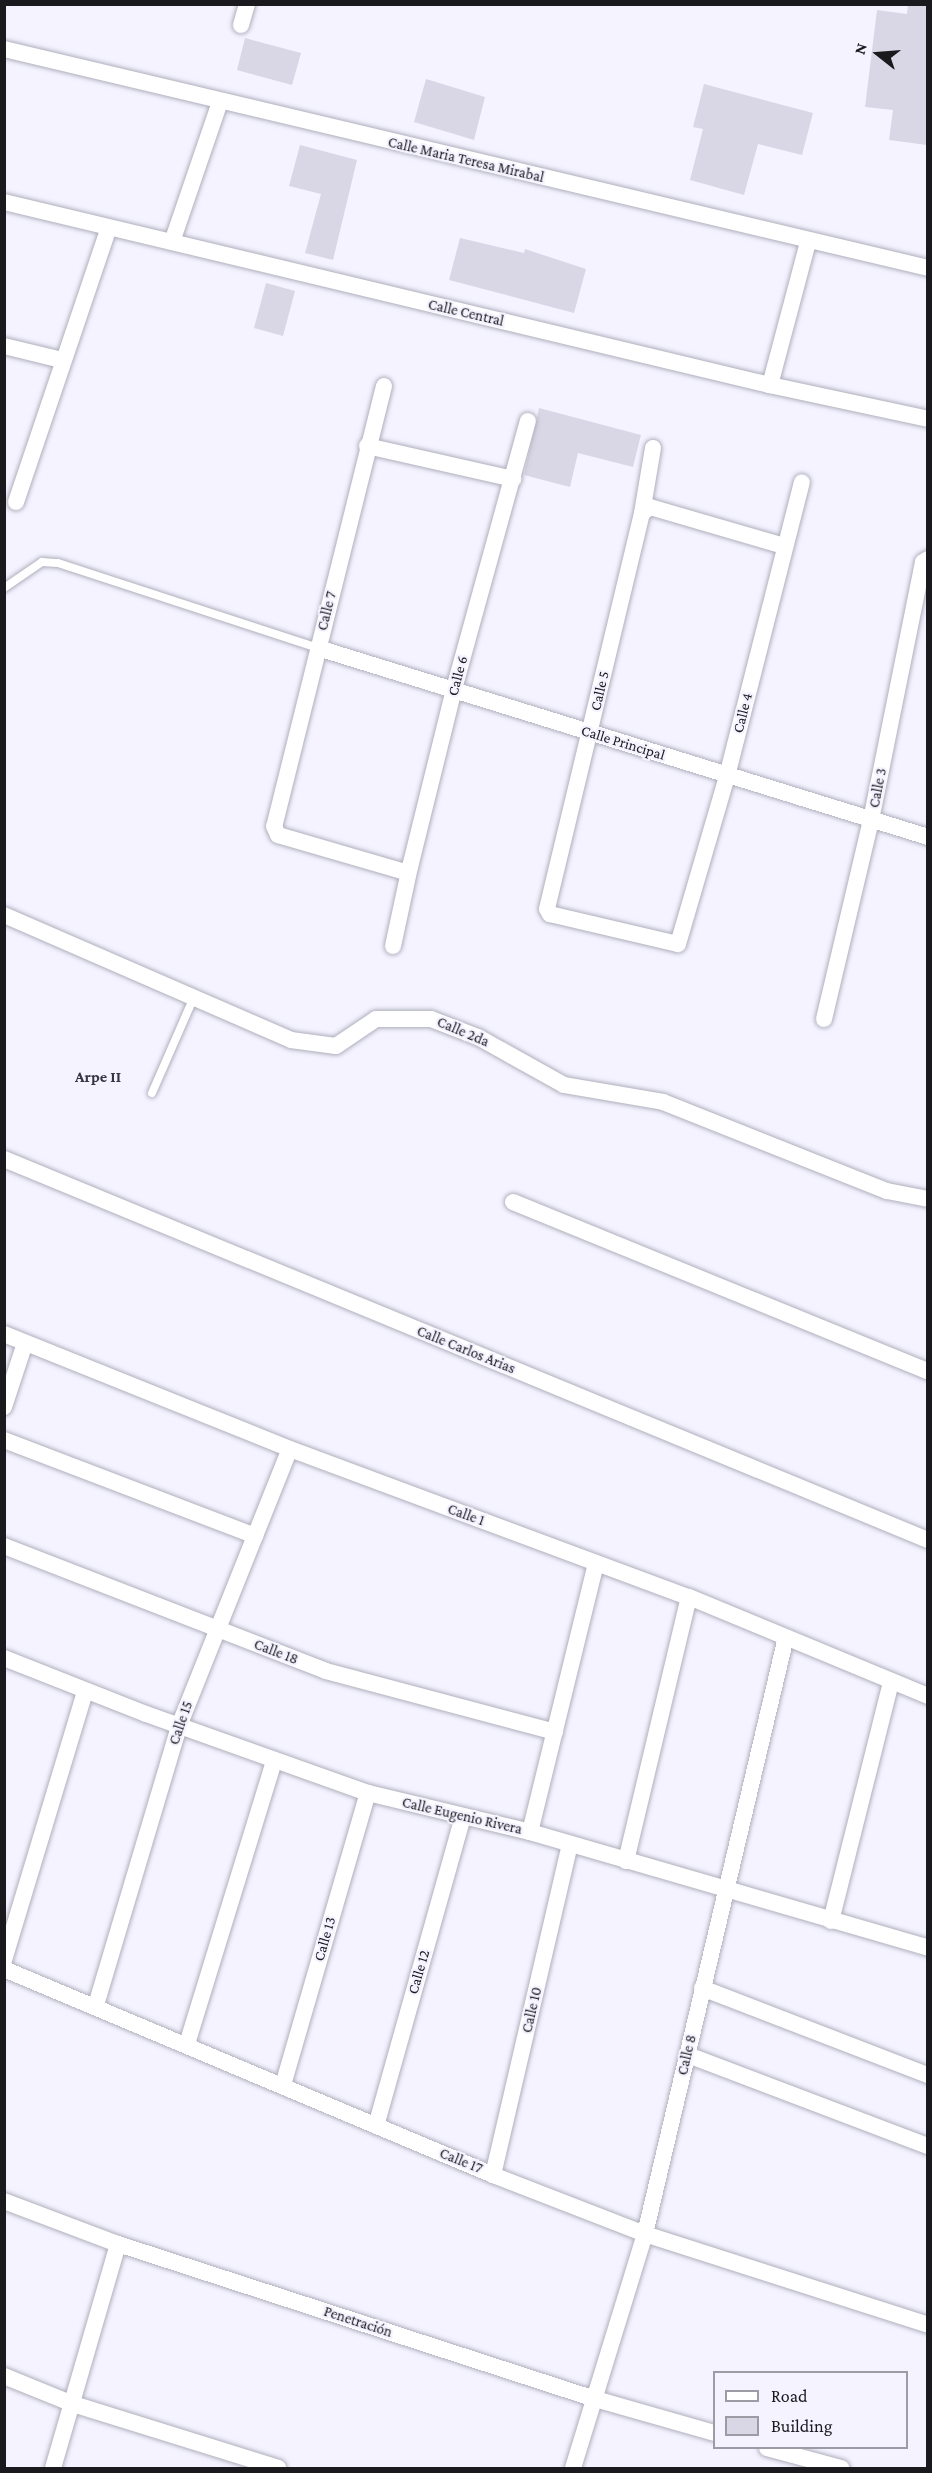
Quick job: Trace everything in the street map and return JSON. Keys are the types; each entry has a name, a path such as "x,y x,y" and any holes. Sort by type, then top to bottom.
{"street":[{"path":"241,25 247,4"},
{"name":"Calle Maria Teresa Mirabal","path":"4,48 220,102 808,242 927,268"},
{"path":"172,243 220,102"},
{"name":"Calle Central","path":"4,202 770,386 927,419"},
{"path":"16,502 62,360 109,228"},
{"path":"770,386 808,242"},
{"path":"4,346 62,360"},
{"name":"Calle 7","path":"384,386 367,446 274,826 278,835 407,870"},
{"name":"Calle 6","path":"393,946 407,870 454,688 528,421"},
{"path":"367,446 513,479"},
{"name":"Calle 5","path":"653,448 646,510 547,909 550,914 679,942"},
{"name":"Calle 4","path":"679,942 727,776 802,482"},
{"path":"646,510 784,546"},
{"name":"Calle 3","path":"824,1019 871,820 923,562 927,559"},
{"name":"Calle Principal","path":"318,648 454,688 590,734 927,837"},
{"name":"Calle 2da","path":"4,915 259,1028 316,1046 336,1046 376,1019 431,1019 478,1037 564,1085 663,1102 887,1191 927,1199"},
{"name":"Calle Carlos Arias","path":"4,1159 927,1540"},
{"path":"513,1202 927,1371"},
{"name":"Calle 1","path":"4,1334 290,1449 689,1597 927,1696"},
{"path":"4,1407 25,1343"},
{"path":"4,1440 255,1536"},
{"name":"Calle 15","path":"96,2005 179,1726 290,1449"},
{"name":"Calle 18","path":"4,1546 326,1671 555,1732"},
{"path":"530,1832 596,1563"},
{"path":"626,1862 689,1597"},
{"name":"Calle 8","path":"573,2469 645,2234 688,2055 724,1890 786,1637"},
{"name":"Calle Eugenio Rivera","path":"4,1658 179,1726 368,1793 530,1832 626,1862 927,1948"},
{"path":"831,1921 891,1682"},
{"path":"4,1960 85,1691"},
{"path":"187,2044 274,1761"},
{"name":"Calle 13","path":"283,2085 368,1793"},
{"name":"Calle 12","path":"376,2126 463,1817"},
{"name":"Calle 10","path":"493,2175 570,1844"},
{"name":"Calle 17","path":"4,1969 96,2005 493,2175 645,2234 927,2325"},
{"path":"702,1988 927,2075"},
{"path":"688,2055 927,2146"},
{"name":"Penetración","path":"4,2201 118,2244 595,2398 713,2433"},
{"path":"53,2469 118,2244"},
{"path":"4,2376 73,2404 278,2469"},
{"path":"771,2449 841,2469"}],"lane":[{"path":"4,588 42,562 58,563 318,648"},
{"path":"152,1093 193,999"}],"building":[{"path":"908,4 927,4 927,145 889,140 893,110 865,107 877,10 907,14"},
{"path":"245,38 301,53 292,85 237,70"},
{"path":"426,79 485,97 474,140 414,122"},
{"path":"704,84 813,113 802,155 758,144 744,195 690,180 703,129 693,127"},
{"path":"300,145 357,160 333,260 305,253 321,194 289,186"},
{"path":"460,238 524,253 525,249 586,269 574,313 449,280"},
{"path":"266,283 295,291 283,336 254,328"},
{"path":"539,408 641,435 633,467 578,453 570,487 524,475"}],"district":[{"name":"Arpe II","path":"98,1077"}]}
